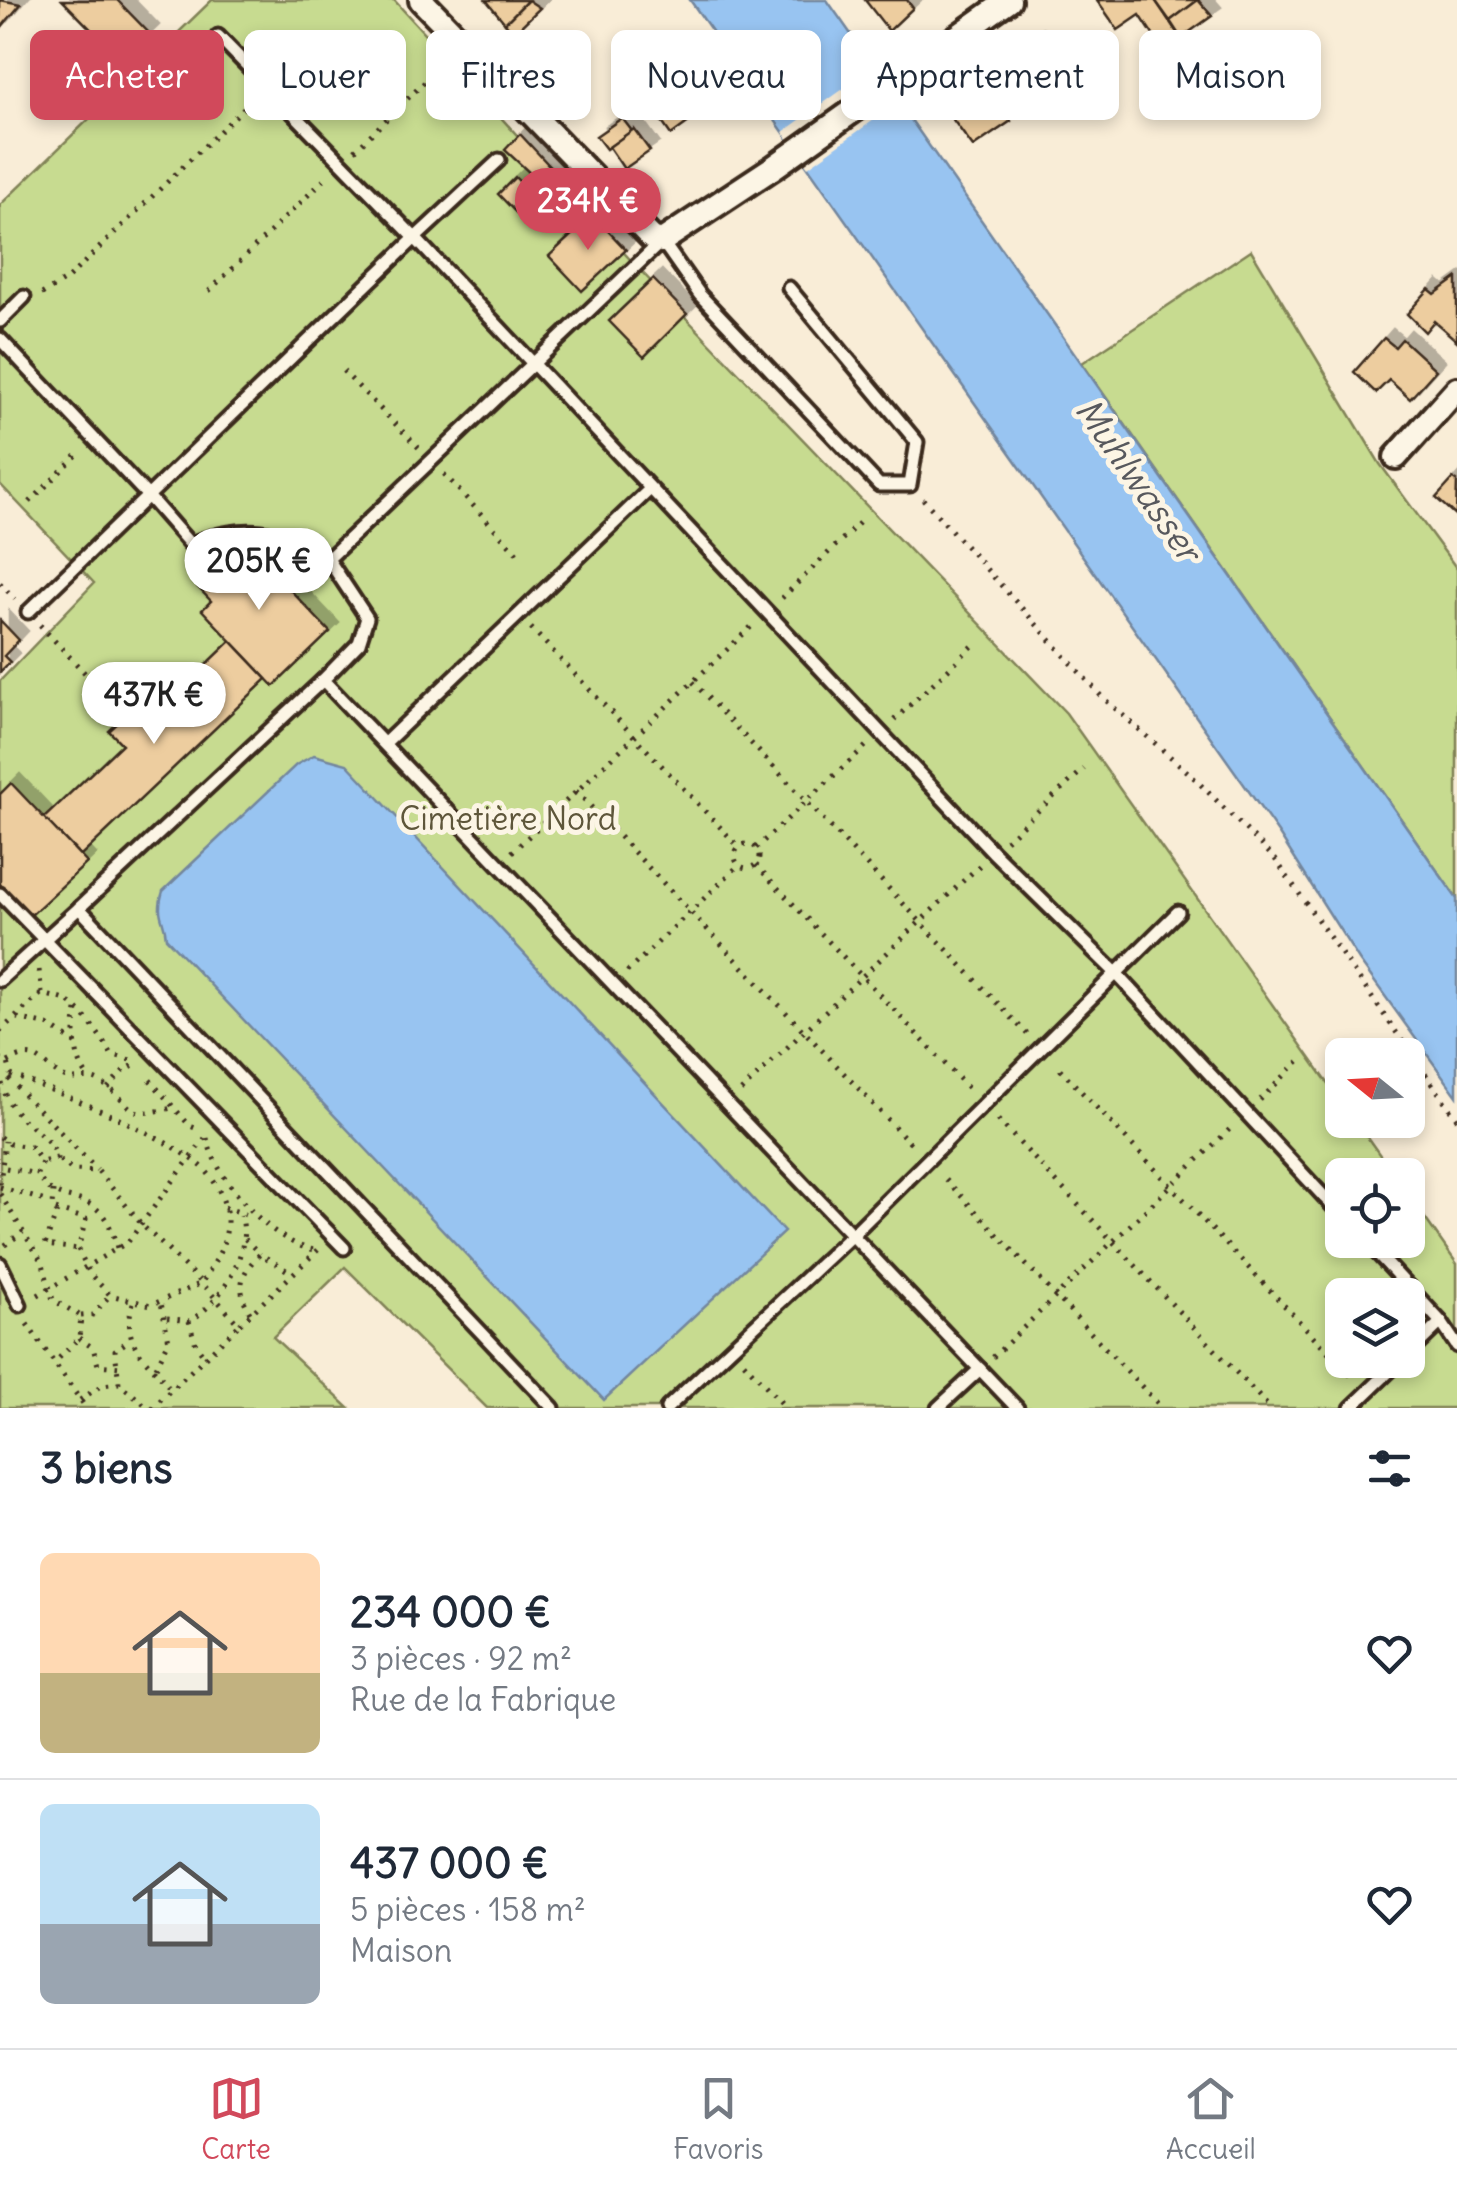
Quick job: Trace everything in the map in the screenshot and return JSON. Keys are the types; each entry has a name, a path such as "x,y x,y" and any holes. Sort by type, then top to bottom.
{"street":[{"path":"420,0 603,190 652,238 662,241 1008,0"},
{"path":"1396,457 1457,389"}],"lane":[{"path":"224,42 244,63"},
{"path":"301,120 993,852 1114,970 1325,1198"},
{"path":"28,612 498,160"},
{"path":"328,558 662,241 700,296 879,485 910,484 917,442 789,288"},
{"path":"0,321 24,297"},
{"path":"0,339 190,544 245,530 287,535 328,558 367,618 359,643 323,680 0,980"},
{"path":"386,742 650,489"},
{"path":"323,680 1017,1408"},
{"path":"0,894 344,1248"},
{"path":"78,908 553,1408"},
{"path":"667,1408 853,1234 1114,970 1178,912"},
{"path":"1382,1258 1441,1322 1457,1346"},
{"path":"0,1264 20,1305"},
{"path":"1425,1338 1441,1322"},
{"path":"938,1408 980,1369"},
{"path":"1351,1408 1382,1378"}],"path":[{"path":"209,291 426,81"},
{"path":"24,297 42,294 67,279 244,108"},
{"path":"30,502 94,439"},
{"path":"910,484 1102,697 1189,773 1275,859 1457,1119"},
{"path":"499,864 862,520"},
{"path":"0,583 126,716"},
{"path":"518,615 739,848"},
{"path":"756,848 978,640"},
{"path":"693,682 1039,1047"},
{"path":"728,1104 1084,769"},
{"path":"576,791 911,1144"},
{"path":"748,844 756,848 760,856 756,866 747,869 738,865 735,856 739,848 748,844"},
{"path":"614,984 738,865"},
{"path":"756,866 968,1088"},
{"path":"29,955 38,968 42,993"},
{"path":"42,993 66,1001 77,1010 84,1021 97,1028 112,1054 139,1062 152,1087 176,1106 190,1126 207,1136 210,1151 250,1212 283,1239 318,1250"},
{"path":"0,1030 42,993"},
{"path":"77,1010 78,1062 89,1078"},
{"path":"17,1018 48,1025 78,1044"},
{"path":"98,1171 72,1170 57,1158 53,1145 20,1121 6,1080 4,1058 36,1054 62,1076 89,1078 108,1088 134,1112 147,1114 176,1106"},
{"path":"108,1088 124,1070 139,1062"},
{"path":"980,1369 1298,1062"},
{"path":"1060,1070 1367,1393"},
{"path":"0,1188 49,1202 58,1212 86,1219 78,1250 110,1295 133,1303 161,1303 202,1283 220,1254 227,1221 224,1208 211,1178 190,1160 93,1108 6,1080"},
{"path":"6,1080 98,1171 144,1226 239,1324"},
{"path":"982,1104 1270,1408"},
{"path":"86,1408 24,1320 20,1305 118,1248 144,1226 218,1120"},
{"path":"42,1162 31,1147 2,1139 0,1151 5,1168 0,1188 42,1264 47,1289 53,1300 81,1316 93,1315 110,1295"},
{"path":"42,1162 57,1158"},
{"path":"37,1174 42,1162"},
{"path":"5,1168 37,1174 52,1191 96,1205 107,1217 118,1248"},
{"path":"946,1180 1162,1408"},
{"path":"49,1202 52,1191"},
{"path":"224,1208 241,1214 250,1212"},
{"path":"58,1212 45,1245 78,1250"},
{"path":"168,1318 189,1321 216,1298 245,1239 241,1214"},
{"path":"0,1248 23,1232"},
{"path":"80,1400 102,1385 120,1383 151,1408 333,1236"},
{"path":"245,1239 260,1254 293,1274"},
{"path":"251,1314 240,1280 245,1268 260,1254"},
{"path":"133,1303 128,1318 130,1340 138,1358 156,1367 171,1390"},
{"path":"156,1367 167,1349 168,1318 161,1303"},
{"path":"53,1364 79,1338 81,1316"},
{"path":"189,1321 196,1345 205,1357"},
{"path":"79,1338 88,1342 98,1364 120,1367"},
{"path":"120,1383 115,1350 130,1340"},
{"path":"731,1348 786,1408"}],"green space":[{"name":"Cimetière Nord","path":"212,0 394,0 426,35 426,120 503,120 637,267 1066,713 1325,1079 1325,1138 1368,1138 1382,1158 1325,1158 1325,1258 1425,1258 1425,1218 1457,1264 1457,1408 487,1408 345,1267 273,1337 349,1408 0,1408 0,681 94,583 0,484 0,205 88,120 224,120 224,30 181,30"},
{"path":"1251,250 1380,464 1457,569 1457,899 1082,363"}],"water":[{"name":"Muhlwasser","path":"690,0 827,0 848,30 841,30 841,120 911,120 1457,899 1457,1096 1425,1052 1425,1038 1415,1038 1359,960 1279,834 775,120 821,120 821,30 711,30"},
{"path":"314,755 347,764 784,1232 604,1400 166,938 160,912 163,891 296,765"}],"pier":[{"path":"841,91 841,120 874,120 808,167 783,132 800,120 821,120 821,105"}],"building":[{"path":"0,0 21,4 0,29"},
{"path":"62,0 117,0 146,30 92,30"},
{"path":"486,0 528,0 505,23"},
{"path":"528,0 540,8 517,30 505,23"},
{"path":"865,0 907,0 913,8 888,30"},
{"path":"1097,0 1155,0 1175,30 1150,30 1140,15 1118,30"},
{"path":"1155,0 1198,0 1170,21"},
{"path":"1198,0 1212,16 1192,30 1176,30 1170,21"},
{"path":"619,120 632,131 606,149 596,136"},
{"path":"661,120 691,120 671,135"},
{"path":"953,120 1010,120 1011,121 973,147"},
{"path":"634,129 650,151 624,169 609,147"},
{"path":"520,134 585,204 574,214 505,150"},
{"path":"515,177 546,210 529,226 498,194"},
{"path":"593,215 626,250 582,291 549,256"},
{"path":"1457,278 1457,341 1434,321 1425,332 1407,314 1429,289 1435,294"},
{"path":"653,279 687,314 644,357 609,321"},
{"path":"1384,338 1395,347 1402,339 1436,370 1410,399 1389,380 1376,393 1354,372"},
{"path":"1453,479 1457,481 1456,516 1436,498"},
{"path":"228,544 249,566 259,557 330,632 274,686 202,610 211,601 191,580"},
{"path":"0,620 19,640 4,656 10,662 0,672"},
{"path":"231,641 267,679 81,856 44,818 122,744 109,731 141,701 154,715"},
{"path":"11,783 87,863 30,916 0,884 0,794"}]}
